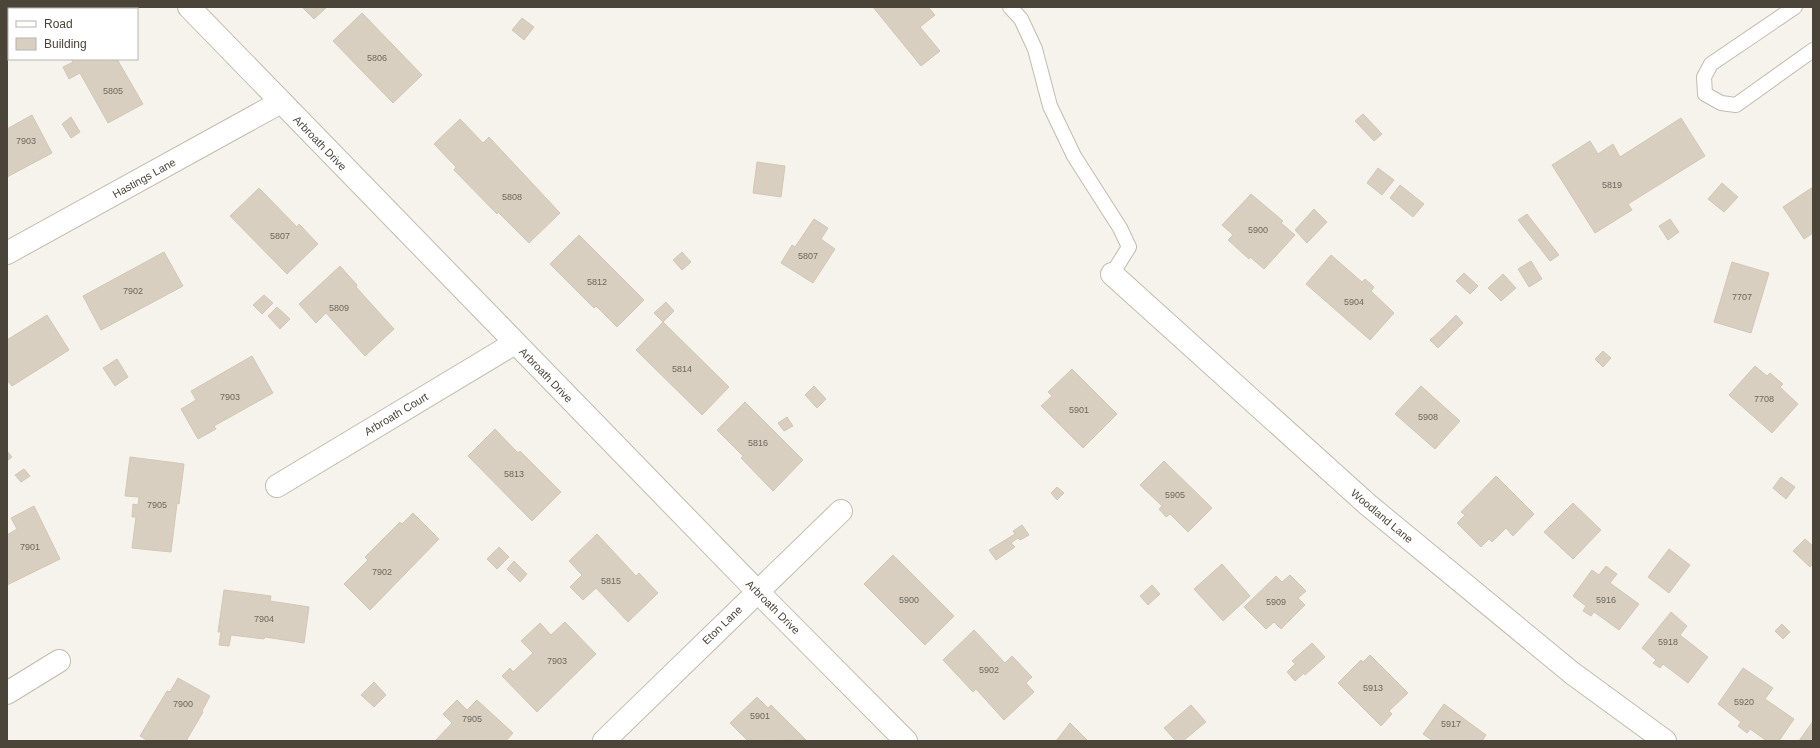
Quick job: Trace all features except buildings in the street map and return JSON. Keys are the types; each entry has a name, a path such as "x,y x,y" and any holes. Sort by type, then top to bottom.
{"street":[{"name":"Arbroath Drive","path":"189,7 757,591 906,741"},
{"name":"Hastings Lane","path":"7,253 281,102"},
{"name":"Woodland Lane","path":"1112,274 1367,504 1572,673 1665,741"},
{"name":"Arbroath Court","path":"277,486 515,343"},
{"name":"Eton Lane","path":"604,741 841,511"},
{"path":"7,693 59,660"}],"lane":[{"path":"1010,7 1021,19 1035,49 1050,106 1074,156 1120,228 1129,247 1112,274"},
{"path":"1795,7 1711,64 1704,76 1705,94 1720,103 1736,105 1813,50"}]}
